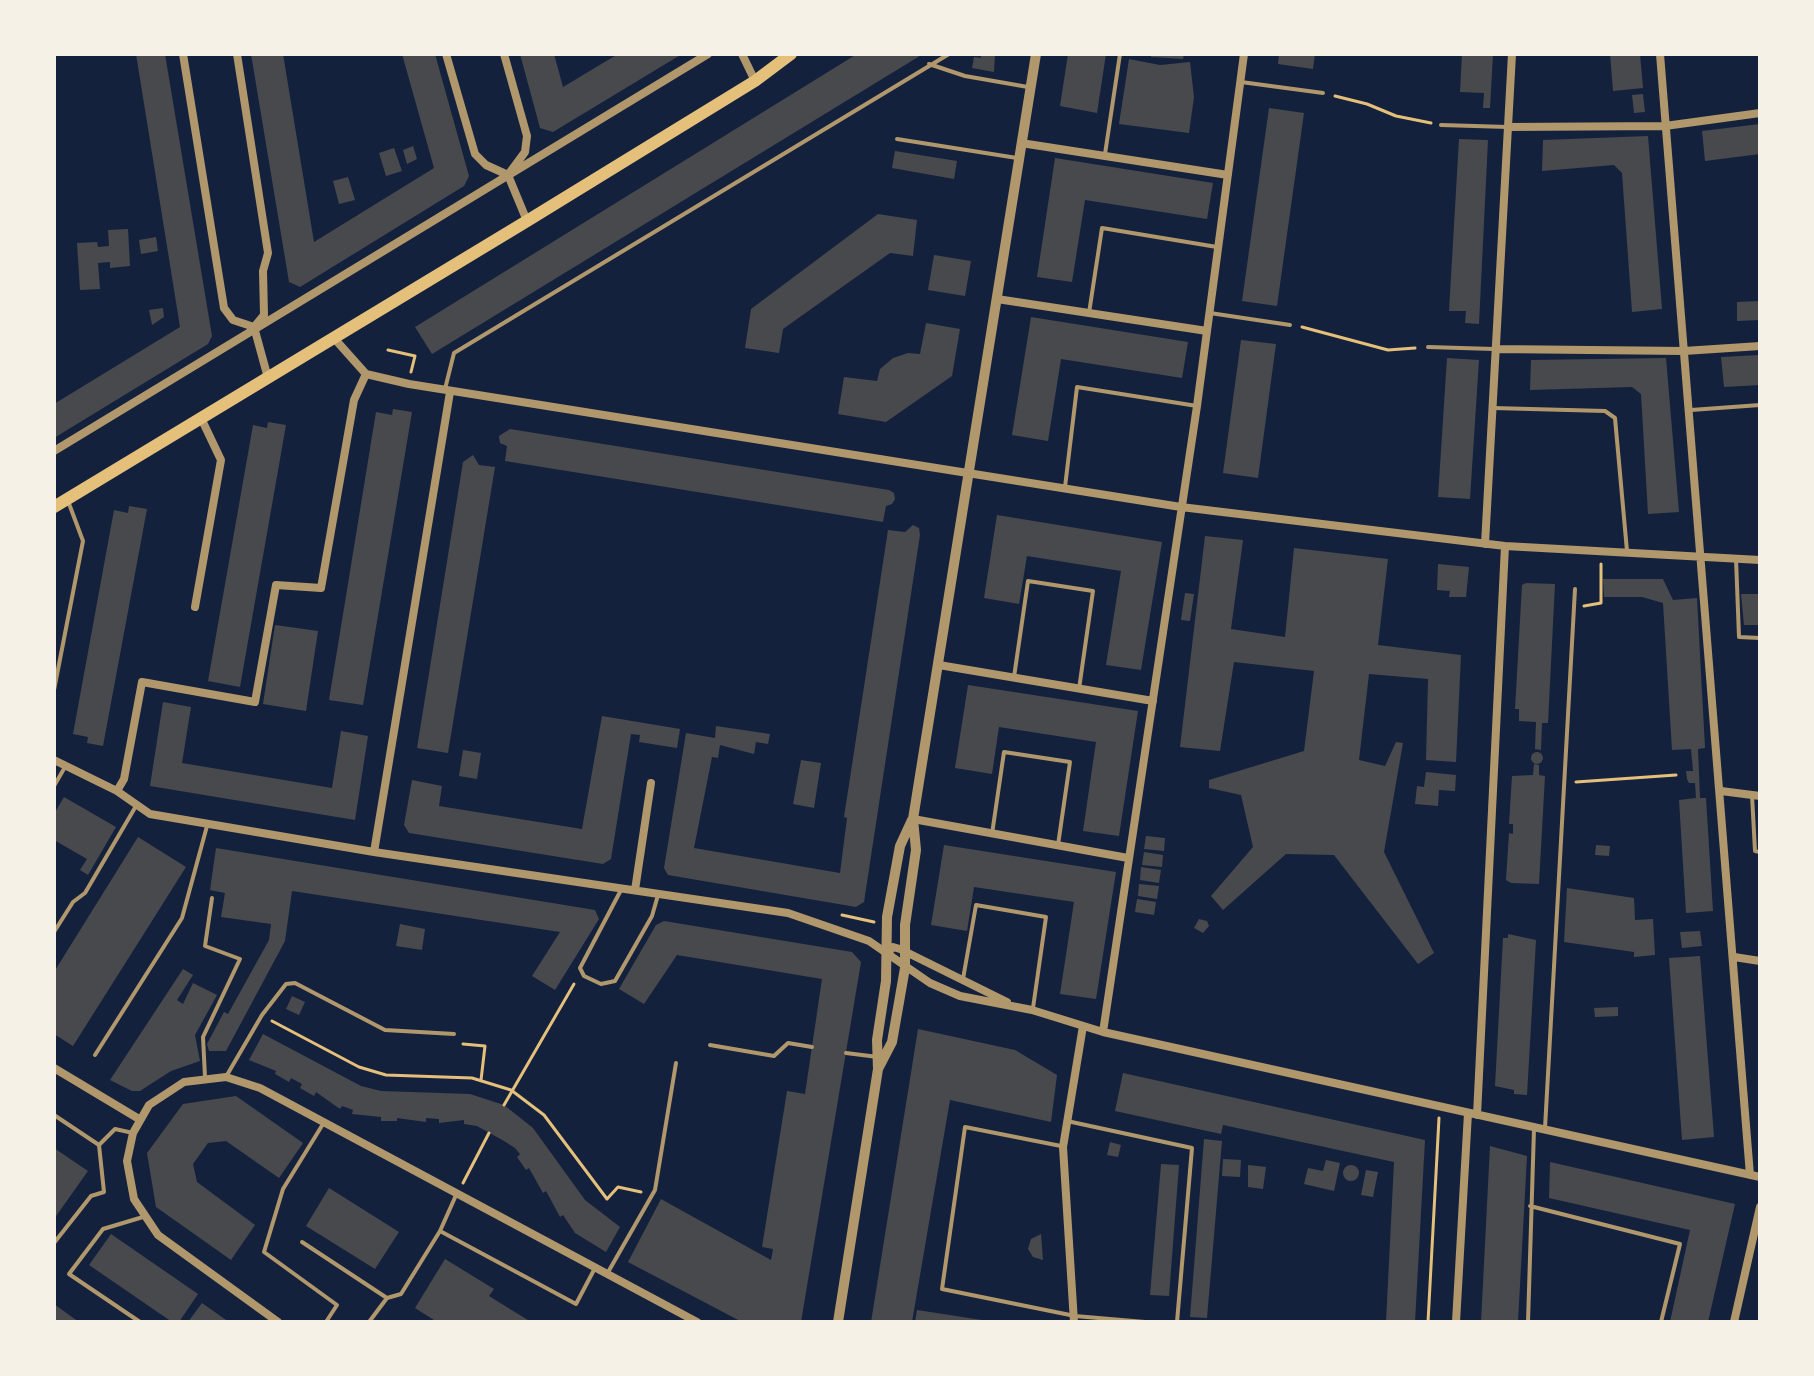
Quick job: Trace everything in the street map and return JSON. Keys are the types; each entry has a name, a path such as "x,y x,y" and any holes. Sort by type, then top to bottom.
{"main road":[{"path":"54,507 755,81 791,54"}],"street":[{"path":"183,54 224,308 233,320 254,327"},
{"path":"237,54 268,253 263,271 264,315 254,327"},
{"path":"446,54 475,154 486,165 508,175 527,221"},
{"path":"504,54 527,136 525,152 508,175"},
{"path":"54,451 708,54"},
{"path":"742,54 755,81"},
{"path":"880,1062 892,1042 905,968 905,925 916,850 913,819 1036,54"},
{"path":"1103,1032 1197,406 1244,54"},
{"path":"1485,544 1512,54"},
{"path":"54,760 117,791 150,814 374,852 788,913 869,941 905,968 960,996 1032,1010 1103,1032 1755,1176 1734,957 1660,54"},
{"path":"1508,127 1665,126 1760,113"},
{"path":"1021,143 1228,175"},
{"path":"997,299 1207,331"},
{"path":"254,327 268,378"},
{"path":"333,337 366,374 448,392 1181,507 1505,546 1760,560"},
{"path":"1496,349 1684,351 1760,346"},
{"path":"117,791 124,779 142,682 255,702 276,585 321,588 354,400 366,374"},
{"path":"374,852 448,392"},
{"path":"195,607 221,460 201,418"},
{"path":"1456,1322 1473,1114 1505,546"},
{"path":"939,665 1153,701"},
{"path":"635,890 651,783"},
{"path":"1721,791 1756,796"},
{"path":"913,819 1128,858"},
{"path":"838,1322 880,1062 885,930 900,846 913,819"},
{"path":"886,955 893,947 1015,1007"},
{"path":"1734,957 1760,961"},
{"path":"1075,1319 1063,1147 1083,1026"},
{"path":"54,1068 139,1119"},
{"path":"278,1322 158,1235 143,1217 128,1180 127,1161 139,1119 166,1092 205,1077 226,1077 260,1088 697,1322"},
{"path":"1734,1322 1760,1207"}],"lane":[{"path":"448,392 454,353 949,54"},
{"path":"1105,156 1120,54"},
{"path":"929,64 965,76 1030,87"},
{"path":"1241,82 1323,93"},
{"path":"1441,125 1508,127"},
{"path":"897,139 1018,158"},
{"path":"1089,313 1102,228 1219,247"},
{"path":"1210,313 1290,325"},
{"path":"1428,347 1496,349"},
{"path":"1065,487 1077,387 1197,406"},
{"path":"1689,410 1760,405"},
{"path":"1493,408 1605,411 1615,418 1627,554"},
{"path":"54,690 83,541 68,499"},
{"path":"1736,559 1739,637 1760,638"},
{"path":"1014,677 1028,581 1093,591 1079,689"},
{"path":"1545,1130 1575,589"},
{"path":"992,834 1004,752 1070,762 1058,845"},
{"path":"54,786 65,766"},
{"path":"1756,796 1755,851 1760,852"},
{"path":"54,932 73,902 85,893 137,804"},
{"path":"95,1055 182,918 207,825"},
{"path":"622,888 581,962 581,972 594,982 615,981 652,916 658,893"},
{"path":"205,1077 203,1037 240,959 205,946 212,898"},
{"path":"963,979 976,905 1046,917 1032,1010"},
{"path":"226,1077 262,1015 286,984 295,983 385,1030 454,1034"},
{"path":"710,1045 774,1056 788,1043 812,1047"},
{"path":"846,1053 880,1062"},
{"path":"607,1274 652,1194 676,1063"},
{"path":"54,1115 99,1145"},
{"path":"1067,1120 1192,1148 1177,1322"},
{"path":"324,1122 283,1189 264,1252 337,1305 326,1322"},
{"path":"1063,1147 965,1127 942,1289 1075,1319 1145,1322"},
{"path":"1528,1322 1534,1128"},
{"path":"99,1145 115,1129 133,1133"},
{"path":"54,1243 91,1196 104,1192 99,1145"},
{"path":"369,1322 387,1298 401,1294 440,1231 457,1193"},
{"path":"1530,1206 1680,1244 1661,1322"},
{"path":"140,1322 69,1274 103,1229 143,1217"},
{"path":"440,1231 576,1304 595,1268"},
{"path":"302,1242 387,1298"}],"path":[{"path":"1323,93 1367,104 1396,116 1441,125"},
{"path":"1290,325 1334,333 1388,350 1428,347"},
{"path":"388,350 415,356"},
{"path":"1574,607 1601,603 1602,552"},
{"path":"1564,783 1676,775"},
{"path":"504,1105 581,972"},
{"path":"262,1015 359,1067 386,1075 481,1080 511,1090 544,1115 607,1199 618,1187 652,1194"},
{"path":"454,1034 456,1043 485,1046 481,1080"},
{"path":"1428,1322 1440,1106"},
{"path":"457,1193 489,1133"}],"building":[{"path":"136,54 165,54 212,336 208,344 54,438 54,404 180,327"},
{"path":"251,54 283,54 314,242 434,168 402,54 435,54 469,176 464,186 300,287 289,282"},
{"path":"520,54 554,54 563,87 618,54 682,54 553,132 540,128"},
{"path":"857,54 923,54 432,354 415,327"},
{"path":"981,54 995,54 994,72 972,68 974,57 981,58"},
{"path":"1068,54 1106,54 1097,113 1060,106"},
{"path":"1151,54 1184,54 1183,59 1151,57"},
{"path":"1279,54 1315,54 1313,69 1278,64"},
{"path":"1462,54 1493,54 1490,108 1483,108 1484,93 1460,92"},
{"path":"1610,54 1640,54 1643,88 1613,91"},
{"path":"1129,59 1160,65 1190,62 1194,97 1189,133 1119,124"},
{"path":"1643,94 1645,112 1634,113 1632,95"},
{"path":"1269,108 1304,113 1277,306 1242,301"},
{"path":"1760,124 1760,154 1705,161 1702,131"},
{"path":"1648,136 1662,309 1632,312 1622,173 1614,165 1542,171 1543,140"},
{"path":"1459,139 1488,140 1479,324 1465,323 1466,311 1449,311"},
{"path":"413,146 417,159 407,164 403,150"},
{"path":"394,148 402,171 386,176 379,153"},
{"path":"895,151 957,161 954,179 892,168"},
{"path":"1055,158 1213,183 1207,219 1085,200 1072,282 1037,277"},
{"path":"348,177 355,200 339,204 333,181"},
{"path":"878,214 917,220 913,256 890,253 783,329 779,353 745,348 751,309"},
{"path":"128,229 130,266 110,268 110,262 98,263 100,289 80,290 77,243 97,242 98,247 109,246 108,230"},
{"path":"156,237 158,251 141,254 139,240"},
{"path":"934,255 971,261 965,296 928,290"},
{"path":"1760,301 1760,320 1737,321 1737,302"},
{"path":"163,308 164,317 152,325 149,310"},
{"path":"1031,317 1188,342 1182,378 1061,359 1048,441 1012,435"},
{"path":"926,323 960,329 952,376 886,422 838,414 844,377 877,381 880,369 893,358 908,353 920,354"},
{"path":"1241,340 1276,344 1258,478 1223,473"},
{"path":"1760,355 1760,385 1724,387 1721,357"},
{"path":"1447,358 1479,360 1470,499 1438,497"},
{"path":"1666,358 1679,512 1648,514 1641,394 1632,387 1530,390 1531,360"},
{"path":"393,409 412,412 363,705 329,700 376,412 392,415"},
{"path":"268,422 286,425 240,687 208,681 253,425 267,428"},
{"path":"510,429 889,490 894,493 895,499 886,506 883,522 505,461 507,446 500,443 499,436"},
{"path":"473,455 479,465 495,467 448,753 417,748 463,462"},
{"path":"129,506 147,509 103,746 87,743 88,737 73,734 114,510 128,513"},
{"path":"997,515 1162,542 1141,670 1106,665 1121,571 1027,556 1019,604 984,598"},
{"path":"913,525 919,528 920,535 864,902 856,907 668,875 664,868 686,733 715,738 716,726 770,734 768,744 756,742 754,754 720,745 718,758 712,757 694,848 840,873 847,818 844,817 888,530 905,532"},
{"path":"1205,536 1243,540 1231,629 1285,637 1294,548 1388,559 1378,645 1461,655 1456,762 1426,760 1428,679 1369,674 1359,760 1385,766 1396,742 1403,743 1384,852 1434,953 1418,964 1334,855 1286,854 1223,910 1211,896 1253,847 1241,795 1209,788 1209,780 1304,751 1314,671 1234,662 1220,751 1180,747"},
{"path":"1438,564 1469,567 1466,597 1449,597 1450,591 1437,590"},
{"path":"1603,579 1663,579 1673,600 1697,598 1705,748 1698,749 1700,798 1706,798 1713,911 1686,913 1679,800 1696,798 1695,783 1689,783 1686,771 1693,771 1691,749 1672,750 1663,603 1642,597 1604,597"},
{"path":"1555,584 1548,723 1542,723 1541,750 1535,749 1536,722 1519,721 1519,709 1515,709 1522,585"},
{"path":"1185,593 1194,594 1190,621 1181,620"},
{"path":"1741,594 1760,594 1760,625 1744,625"},
{"path":"275,625 318,631 306,711 263,704"},
{"path":"968,685 1138,711 1119,836 1083,831 1096,742 999,727 992,774 955,768"},
{"path":"163,702 191,707 182,763 332,788 341,731 368,736 355,820 150,786"},
{"path":"602,716 680,729 677,748 639,742 640,735 631,734 611,859 603,864 409,833 404,825 412,780 442,786 439,806 582,829"},
{"path":"463,750 481,753 477,779 459,776"},
{"path":"1537,752 1543,758 1537,764 1531,758"},
{"path":"801,760 821,763 814,808 793,804"},
{"path":"1534,764 1539,765 1539,775 1545,776 1539,884 1511,883 1506,880 1509,833 1513,834 1513,824 1509,824 1512,776 1533,775"},
{"path":"1426,772 1456,775 1455,791 1439,790 1438,806 1415,804 1417,786 1424,787"},
{"path":"64,797 116,827 88,875 80,870 87,859 54,840 54,814"},
{"path":"1146,836 1165,838 1164,851 1144,849"},
{"path":"138,837 186,867 73,1046 54,1034 54,972"},
{"path":"944,845 1116,872 1096,999 1060,994 1074,902 974,887 967,931 931,925"},
{"path":"1596,845 1610,846 1609,856 1595,855"},
{"path":"216,848 595,910 599,919 555,990 532,976 560,932 292,891 285,941 226,1051 209,1051 207,1044 224,1012 228,1014 269,940 271,924 221,917 225,893 210,890"},
{"path":"1144,852 1163,855 1162,867 1142,865"},
{"path":"1141,867 1161,870 1159,883 1140,880"},
{"path":"1139,884 1159,886 1157,899 1138,896"},
{"path":"1567,888 1634,898 1635,920 1653,919 1655,955 1634,957 1634,952 1564,942"},
{"path":"1137,899 1156,902 1154,915 1135,912"},
{"path":"1199,919 1207,921 1209,926 1203,933 1194,928"},
{"path":"664,921 852,952 861,962 801,1322 742,1322 628,1262 661,1199 771,1260 773,1249 762,1247 787,1091 805,1094 822,979 677,955 644,1004 619,989 656,925"},
{"path":"400,924 425,929 422,950 396,946"},
{"path":"1700,931 1702,946 1682,948 1680,932"},
{"path":"1508,934 1536,940 1527,1095 1514,1094 1514,1090 1495,1086 1503,938 1508,938"},
{"path":"1700,956 1714,1137 1682,1140 1669,958"},
{"path":"183,969 193,975 177,1000 183,1004 193,983 217,995 195,1035 200,1061 171,1071 140,1091 132,1091 110,1080"},
{"path":"292,996 305,1002 299,1015 286,1009"},
{"path":"1618,1007 1618,1016 1595,1017 1594,1008"},
{"path":"918,1029 1015,1050 1057,1075 1051,1122 950,1100 912,1322 871,1322"},
{"path":"263,1034 361,1086 381,1091 470,1094 504,1105 533,1128 585,1200 620,1227 606,1252 575,1233 563,1215 560,1217 546,1191 543,1193 529,1168 526,1170 517,1157 520,1154 504,1141 477,1126 464,1124 464,1120 439,1123 439,1119 426,1118 426,1122 397,1118 397,1121 381,1121 381,1117 352,1114 353,1110 342,1106 340,1109 316,1092 314,1096 300,1088 302,1084 291,1078 289,1082 275,1074 276,1071 249,1060"},
{"path":"1123,1073 1425,1140 1415,1322 1386,1322 1394,1162 1223,1125 1221,1134 1115,1111"},
{"path":"236,1096 303,1143 279,1178 226,1141 208,1143 193,1164 197,1182 255,1225 231,1260 156,1207 147,1153 183,1104"},
{"path":"1204,1139 1222,1141 1207,1318 1190,1317"},
{"path":"1110,1142 1121,1145 1118,1157 1107,1155"},
{"path":"1490,1146 1527,1156 1518,1322 1481,1322"},
{"path":"54,1148 88,1171 54,1219"},
{"path":"1223,1159 1241,1160 1240,1177 1222,1176"},
{"path":"1326,1160 1340,1163 1334,1191 1304,1184 1308,1168 1323,1171"},
{"path":"1550,1162 1735,1204 1708,1322 1670,1322 1690,1230 1549,1198"},
{"path":"1161,1164 1179,1165 1169,1296 1150,1295"},
{"path":"1248,1165 1266,1167 1263,1189 1248,1187"},
{"path":"1351,1165 1357,1167 1357,1179 1351,1181 1345,1179 1343,1173 1345,1167"},
{"path":"1366,1170 1378,1172 1373,1197 1361,1195"},
{"path":"329,1188 399,1232 375,1269 306,1226"},
{"path":"111,1234 198,1294 179,1322 172,1322 89,1265"},
{"path":"1041,1234 1043,1260 1033,1257 1028,1249 1031,1239"},
{"path":"445,1259 494,1289 489,1296 531,1322 437,1322 415,1308"},
{"path":"202,1303 229,1322 188,1322"},
{"path":"54,1304 79,1322 54,1322"},
{"path":"917,1310 982,1320 982,1322 915,1322"}]}
